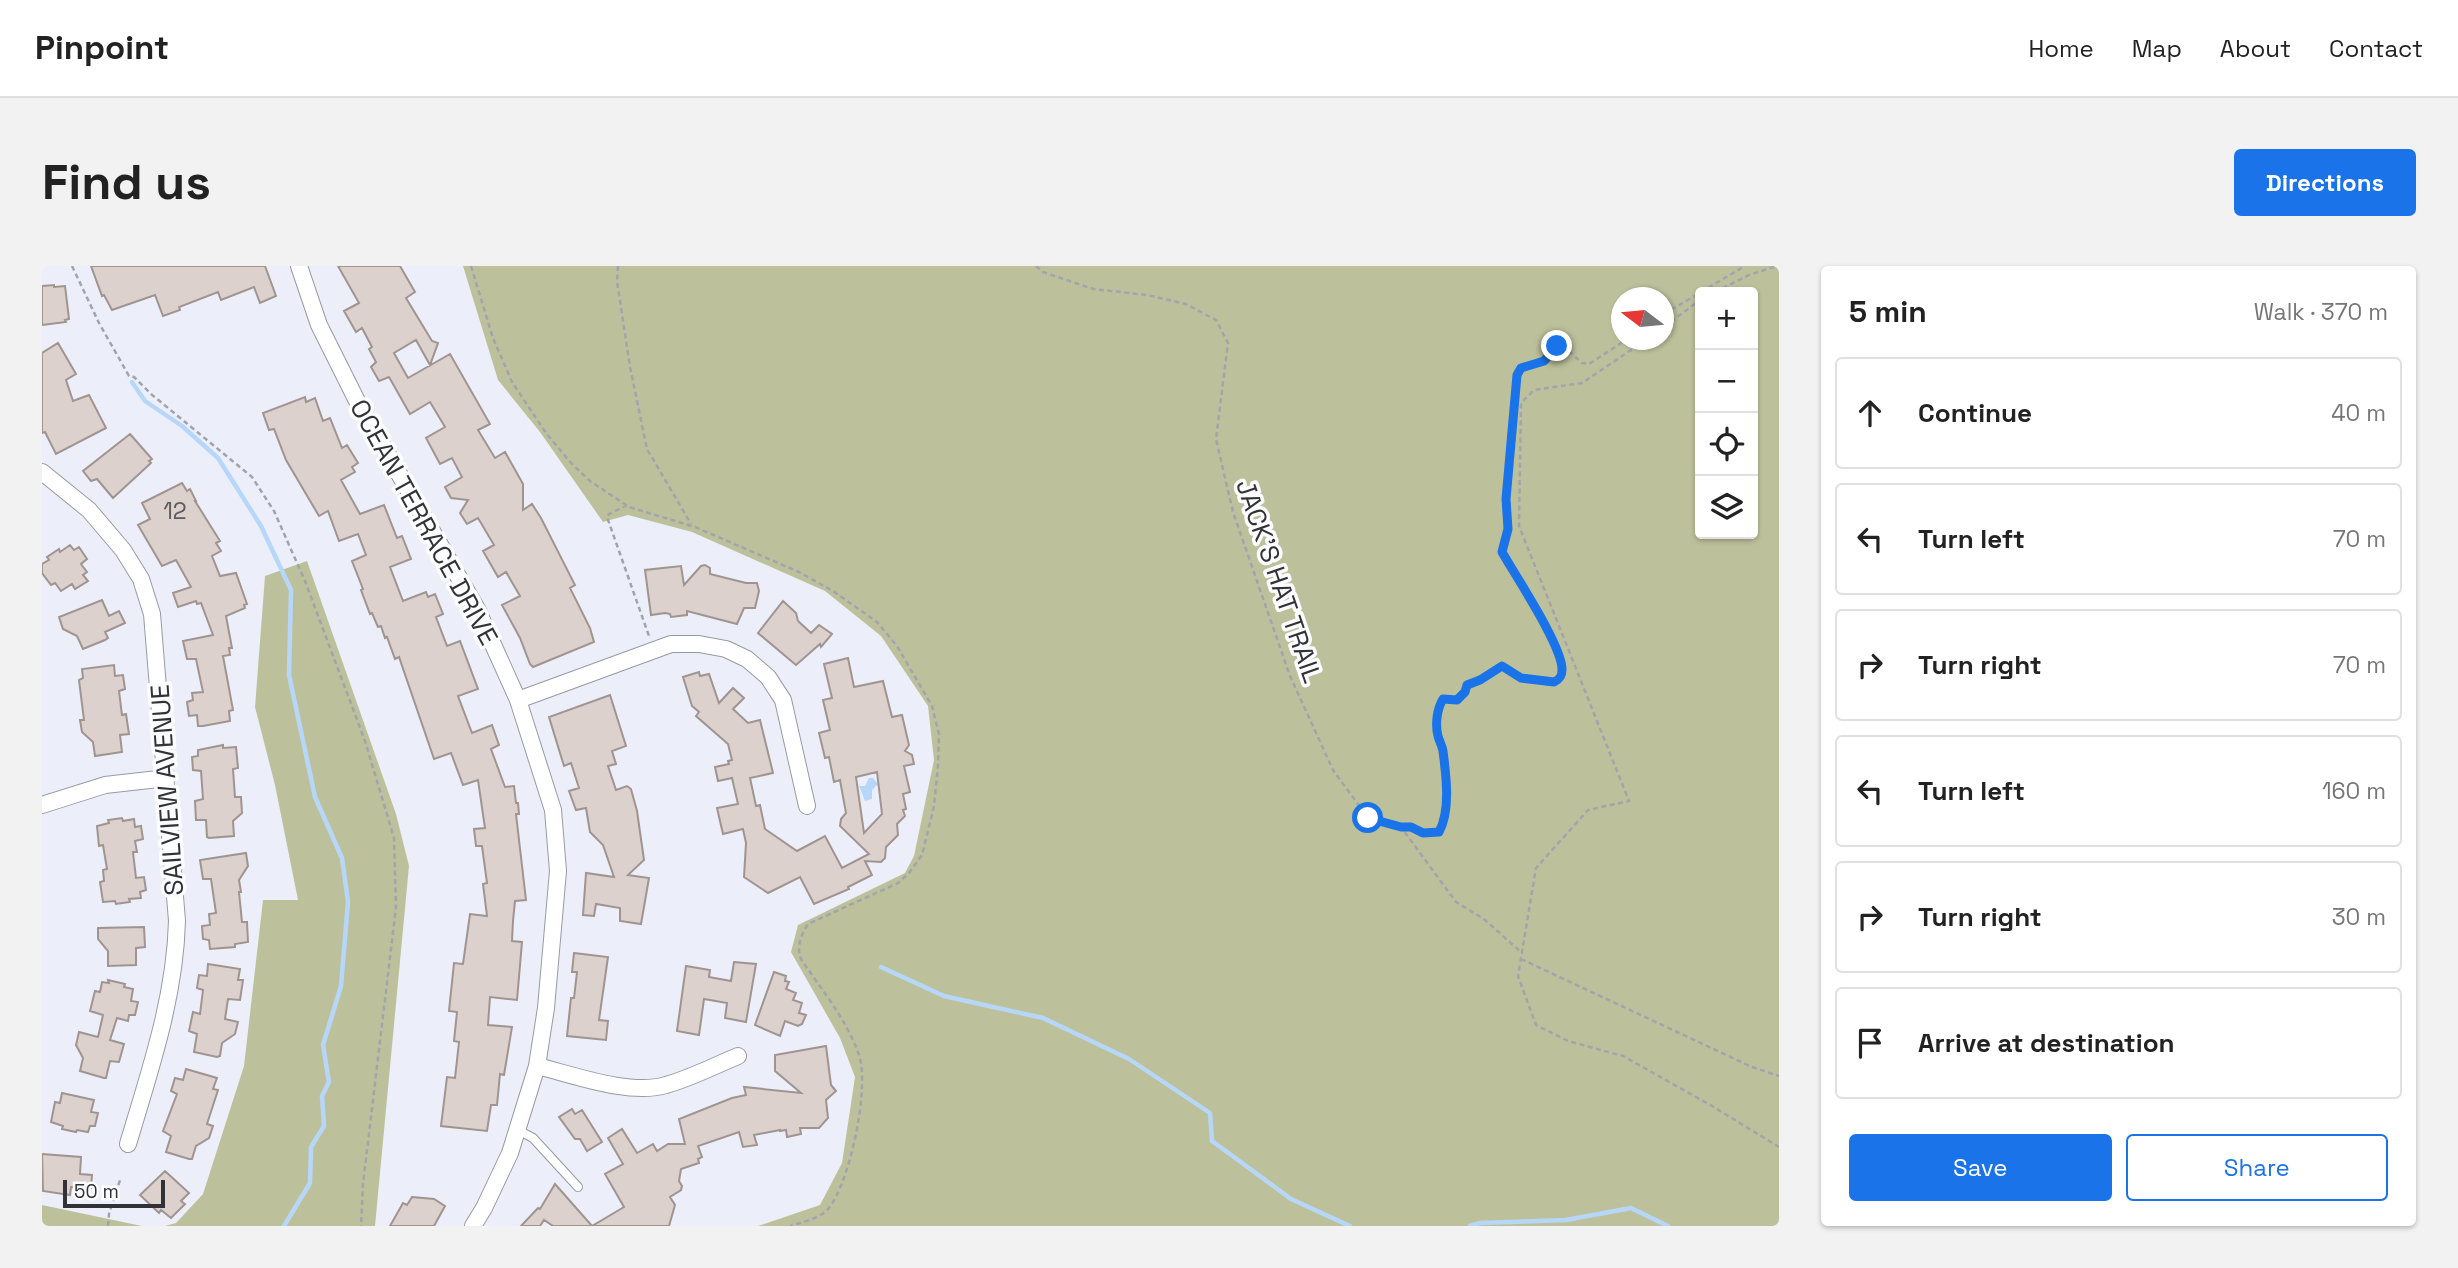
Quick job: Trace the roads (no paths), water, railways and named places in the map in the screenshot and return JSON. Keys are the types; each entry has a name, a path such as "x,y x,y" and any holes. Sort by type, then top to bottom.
{"street":[{"name":"OCEAN TERRACE DRIVE","path":"299,266 319,325 357,401 477,609 518,701 553,810 558,870 546,1008 537,1066 510,1153 473,1226"},
{"name":"SAILVIEW AVENUE","path":"42,472 89,510 123,550 141,579 152,614 177,921 175,968 170,998 128,1144"},
{"path":"518,701 671,644 699,644 726,649 747,659 768,677 783,700 807,806"},
{"path":"42,805 105,785 167,778"},
{"path":"537,1066 642,1088 665,1086 738,1056"}],"lane":[{"path":"518,1130 533,1138 578,1187"}],"water":[{"path":"869,778 873,778 878,784 872,790 872,799 865,801 859,786 865,786"}],"waterway":[{"path":"132,382 145,401 182,426 218,458 261,526 291,590 289,675 315,797 342,858 348,902 341,986 323,1045 329,1082 322,1096 324,1126 311,1147 310,1183 284,1226"},
{"path":"881,967 944,996 1043,1018 1129,1059 1210,1113 1212,1141 1291,1199 1350,1226"},
{"path":"1470,1226 1480,1223 1566,1220 1631,1208 1668,1226"}]}
